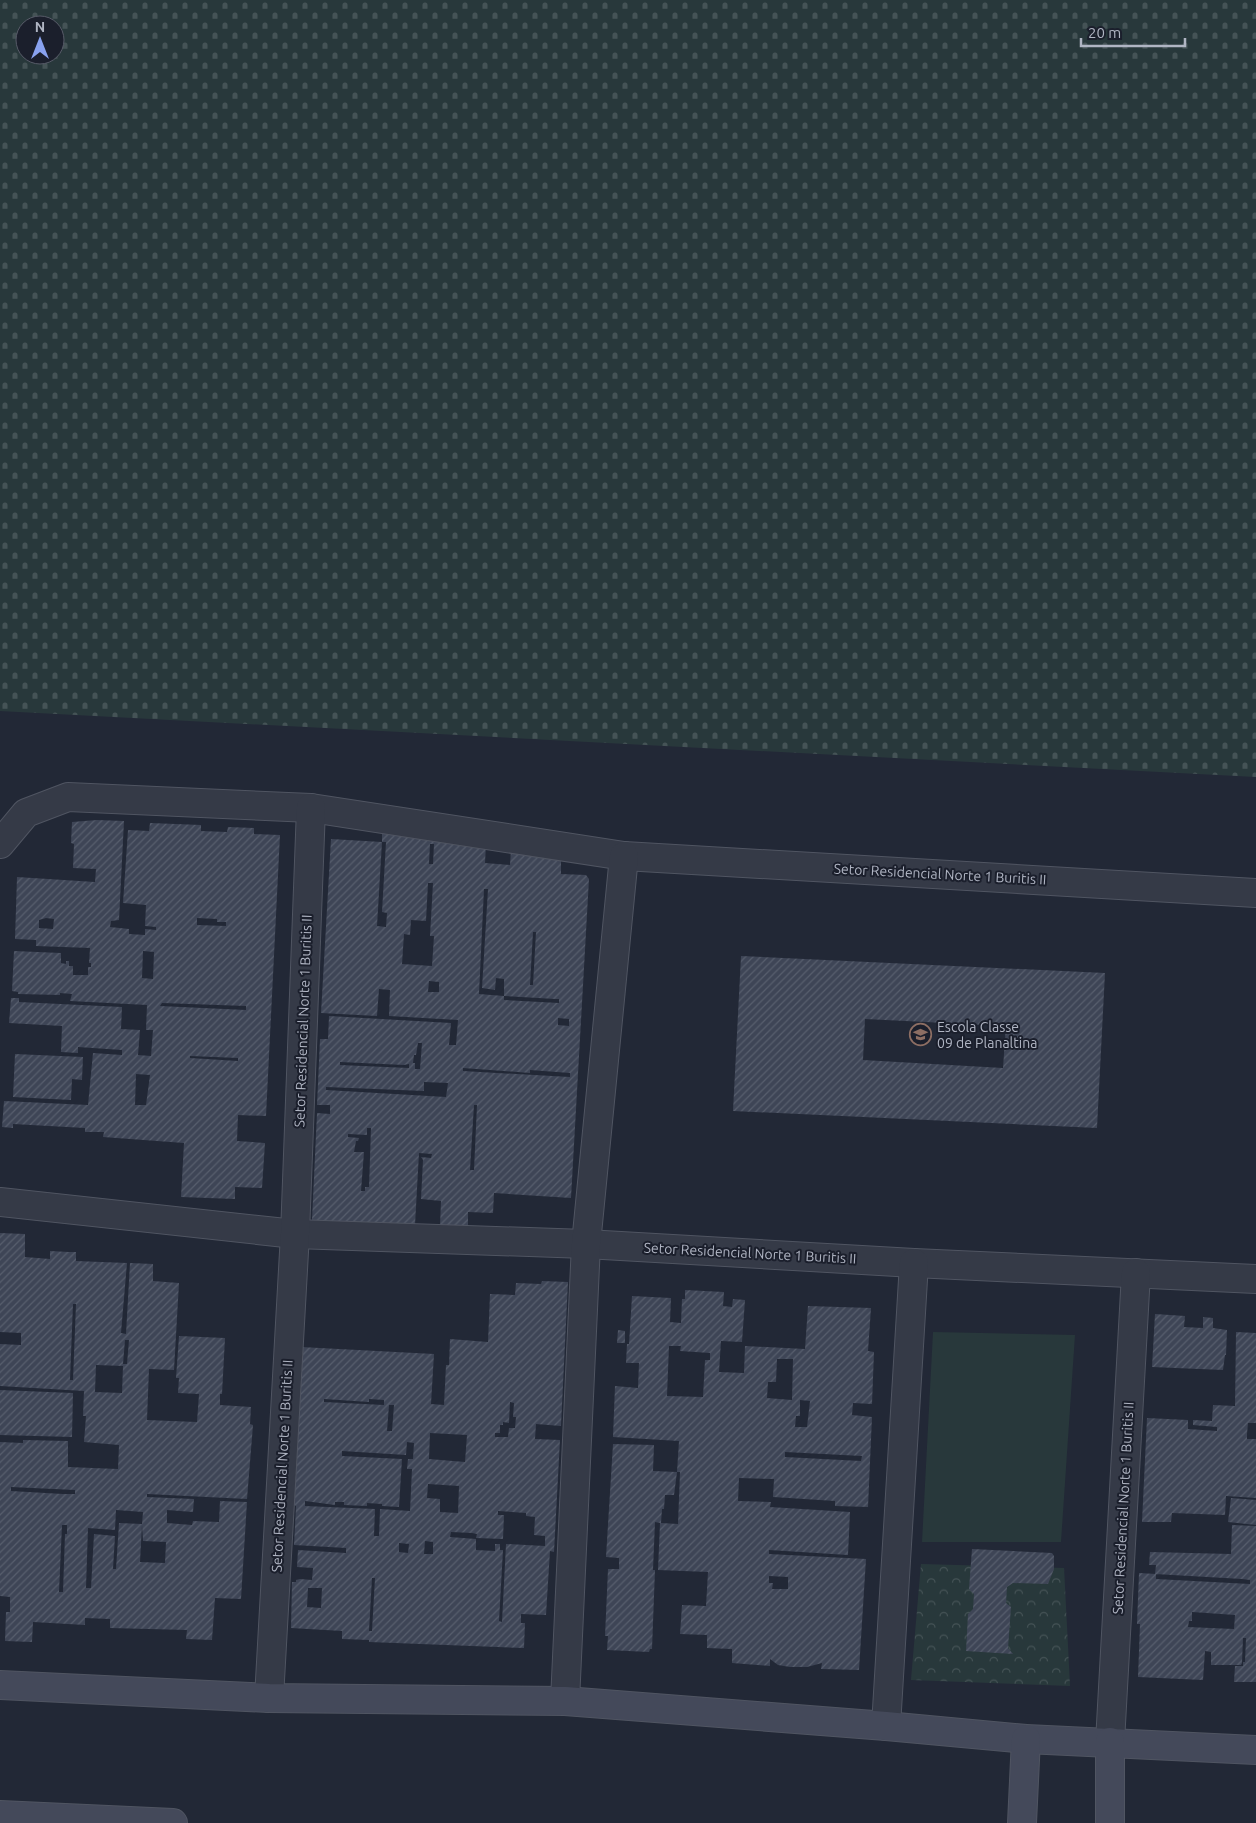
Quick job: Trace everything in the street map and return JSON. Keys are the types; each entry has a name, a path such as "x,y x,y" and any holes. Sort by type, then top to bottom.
{"street":[{"name":"Setor Residencial Norte 1 Buritis II","path":"0,844 26,814 68,797 311,808 624,856 1256,893"},
{"name":"Setor Residencial Norte 1 Buritis II","path":"269,1698 295,1234 311,808"},
{"path":"565,1701 586,1244 624,856"},
{"name":"Setor Residencial Norte 1 Buritis II","path":"0,1202 295,1234 586,1244 1256,1279"},
{"path":"886,1726 914,1262"},
{"name":"Setor Residencial Norte 1 Buritis II","path":"1110,1742 1136,1273"},
{"path":"0,1685 269,1698 565,1701 1026,1739 1256,1750"},
{"path":"1022,1823 1026,1739"},
{"path":"1110,1742 1110,1823"},
{"path":"0,1815 173,1823"}],"green space":[{"path":"0,0 1256,0 1256,777 0,711"},
{"path":"933,1332 1075,1335 1061,1542 922,1542"},
{"path":"921,1564 1064,1568 1070,1686 911,1680"}],"building":[{"path":"97,820 124,821 119,920 111,921 110,927 129,929 129,934 145,935 145,929 156,930 156,927 145,926 146,905 123,903 128,830 149,831 150,823 201,825 201,831 227,832 228,827 254,828 254,834 280,835 266,1116 238,1115 237,1141 265,1143 262,1188 235,1187 235,1199 181,1197 184,1143 103,1137 104,1132 85,1132 85,1128 13,1124 13,1128 2,1127 4,1101 88,1105 93,1053 122,1055 122,1050 78,1047 78,1053 61,1052 62,1026 9,1023 11,998 19,998 19,1002 122,1007 121,1029 140,1030 138,1055 151,1056 153,1030 146,1030 147,1005 70,1001 72,994 18,994 18,992 12,991 14,951 61,953 61,963 66,964 66,961 69,961 69,966 73,966 73,975 88,975 88,967 91,967 91,963 89,963 90,948 36,946 36,940 15,939 17,877 95,882 96,869 73,868 74,844 71,843 72,822","holes":["46,918 54,919 53,929 39,928 39,920","197,918 217,919 217,922 226,922 226,926 197,925","143,951 154,952 153,979 142,978","162,1003 246,1006 246,1010 160,1006","190,1056 238,1058 238,1061 190,1058","136,1074 150,1075 146,1105 135,1105"]},
{"path":"382,832 486,844 485,863 510,865 511,850 536,851 536,857 561,858 561,874 586,875 589,879 571,1198 494,1193 493,1213 468,1212 468,1228 440,1226 441,1201 421,1199 423,1160 421,1157 431,1158 432,1154 419,1153 415,1225 312,1220 317,1113 330,1114 330,1105 317,1105 320,1039 328,1039 329,1016 451,1023 449,1045 456,1045 458,1020 389,1016 390,990 379,989 377,1016 321,1013 331,839 382,842","holes":["382,842 386,842 382,912 387,913 386,927 377,926","430,844 434,844 433,864 429,864","428,883 433,883 430,936 434,936 432,966 402,964 404,934 410,935 411,920 426,921","484,889 488,889 482,988 495,990 496,978 504,979 504,996 479,994","533,932 536,932 533,985 530,985","429,981 439,982 439,992 428,992","504,996 559,999 559,1003 504,1000","558,1018 569,1019 569,1026 558,1025","418,1043 422,1043 420,1069 415,1069 415,1063 413,1063","340,1062 409,1064 409,1068 340,1065","463,1068 530,1073 530,1070 570,1073 570,1077 463,1071","424,1082 448,1083 446,1097 326,1090 326,1087 424,1091","474,1105 477,1105 474,1170 470,1170","367,1128 371,1128 369,1187 365,1187 365,1191 361,1191 364,1152 354,1152 356,1141 359,1138 348,1137 348,1134 367,1135"]},
{"path":"741,956 1105,973 1097,1128 733,1111","holes":["865,1019 1006,1026 1003,1068 863,1060"]},
{"path":"15,1054 83,1057 82,1080 72,1079 71,1100 13,1097"},
{"path":"0,1233 25,1234 25,1257 50,1259 50,1251 76,1252 76,1261 127,1263 121,1333 126,1334 130,1263 153,1264 153,1281 179,1283 174,1370 149,1369 147,1420 197,1422 199,1394 178,1393 179,1378 176,1378 179,1336 225,1338 220,1405 251,1407 250,1424 253,1425 247,1499 147,1494 147,1497 194,1499 193,1512 167,1510 167,1523 192,1525 193,1521 219,1522 220,1501 247,1502 241,1599 215,1598 212,1640 186,1639 187,1630 110,1628 110,1619 85,1618 85,1625 33,1622 32,1642 5,1641 6,1612 10,1612 10,1597 0,1596 0,1442 23,1443 23,1440 68,1441 68,1467 118,1469 119,1445 84,1442 86,1416 83,1416 84,1391 0,1386 0,1344 21,1345 21,1333 0,1332","holes":["73,1304 76,1304 73,1380 70,1380","125,1340 129,1340 127,1364 123,1364","96,1365 123,1366 122,1393 95,1392","11,1487 75,1490 75,1494 11,1491","116,1510 143,1512 142,1524 119,1523 116,1569 113,1569 115,1536 94,1534 91,1588 86,1588 88,1528 115,1530","62,1525 67,1525 63,1592 59,1592","142,1525 143,1541 166,1542 165,1563 140,1562"]},
{"path":"542,1281 568,1282 561,1426 536,1424 535,1439 560,1440 554,1552 550,1551 546,1615 521,1614 521,1623 525,1623 524,1648 369,1642 369,1640 342,1639 342,1631 291,1628 292,1582 300,1579 312,1580 313,1568 297,1567 298,1550 346,1553 346,1548 294,1545 301,1347 434,1354 431,1404 444,1405 446,1365 449,1365 450,1339 488,1342 490,1294 515,1295 516,1283 541,1284","holes":["324,1399 369,1402 369,1399 384,1400 384,1405 324,1402","510,1402 514,1403 513,1417 516,1417 515,1428 509,1428 508,1437 495,1437 495,1433 500,1433 500,1425 503,1425 503,1422 509,1423","389,1405 394,1405 392,1431 387,1431","430,1433 467,1435 465,1462 429,1459","407,1442 414,1443 413,1459 408,1459 407,1469 412,1469 410,1511 380,1509 379,1536 374,1536 375,1509 305,1506 305,1501 335,1505 335,1502 344,1502 344,1505 367,1506 367,1503 399,1507 402,1459 342,1456 342,1451 406,1455","428,1484 459,1486 458,1513 440,1512 440,1499 427,1498","498,1511 526,1513 526,1516 535,1517 534,1535 545,1536 545,1546 506,1544 502,1622 499,1621 503,1550 500,1550 500,1544 495,1544 495,1551 476,1550 476,1539 450,1537 451,1532 477,1534 476,1538 503,1539 504,1515 498,1515","425,1541 433,1542 433,1554 424,1554","399,1543 409,1544 408,1553 399,1552","372,1578 375,1578 372,1631 369,1631","308,1588 322,1588 321,1608 307,1607"]},
{"path":"685,1290 724,1292 723,1306 732,1307 733,1299 745,1300 742,1342 721,1341 719,1372 744,1373 745,1346 805,1349 808,1306 871,1308 868,1351 874,1352 872,1404 853,1403 852,1415 872,1417 868,1507 835,1506 835,1501 773,1497 774,1479 739,1478 738,1501 771,1502 770,1507 850,1512 848,1555 769,1550 769,1554 866,1559 859,1670 821,1669 822,1663 807,1667 790,1667 778,1665 770,1659 770,1666 732,1663 732,1649 707,1648 707,1635 680,1634 682,1605 706,1606 708,1572 658,1570 660,1523 655,1522 652,1649 649,1652 607,1650 608,1636 605,1636 608,1569 619,1569 619,1558 606,1557 613,1444 654,1445 653,1471 677,1472 679,1441 613,1437 615,1386 638,1388 639,1363 626,1363 632,1296 671,1298 670,1322 681,1323 682,1299 685,1299","holes":["669,1346 681,1346 680,1351 710,1353 710,1360 705,1360 703,1397 667,1396","777,1359 793,1359 792,1400 767,1398 768,1382 776,1382","800,1400 810,1401 807,1427 795,1427 796,1416 800,1416","785,1452 862,1456 861,1461 785,1457","677,1472 680,1472 678,1524 661,1523 665,1495 674,1495","769,1576 788,1577 788,1589 772,1589 773,1583 769,1583"]},
{"path":"1155,1314 1185,1316 1184,1327 1203,1328 1203,1317 1213,1318 1213,1328 1227,1330 1223,1370 1152,1367"},
{"path":"618,1330 625,1331 625,1343 617,1343"},
{"path":"1236,1332 1256,1333 1256,1423 1248,1423 1247,1439 1256,1439 1256,1498 1226,1496 1225,1515 1172,1513 1171,1522 1142,1522 1147,1418 1188,1420 1188,1429 1217,1431 1217,1427 1193,1425 1193,1420 1212,1421 1213,1405 1235,1406"},
{"path":"0,1390 73,1393 72,1437 0,1435"},
{"path":"1231,1498 1256,1500 1256,1525 1228,1522"},
{"path":"1232,1525 1256,1526 1256,1682 1234,1682 1235,1666 1243,1666 1243,1662 1245,1662 1246,1638 1243,1638 1241,1665 1211,1665 1211,1652 1205,1651 1203,1680 1138,1677 1140,1624 1137,1624 1139,1573 1155,1574 1156,1565 1149,1565 1150,1552 1231,1554","holes":["1156,1574 1250,1580 1250,1584 1156,1579","1192,1612 1235,1615 1234,1629 1188,1627 1189,1621 1192,1621"]},
{"path":"972,1549 1052,1553 1054,1556 1054,1569 1048,1584 1013,1583 1007,1587 1006,1603 1011,1607 1008,1648 1013,1654 966,1651 968,1614 973,1609 974,1594 969,1589"}],"place":[{"name":"Escola Classe 09 de Planaltina","path":"921,1035"}]}
